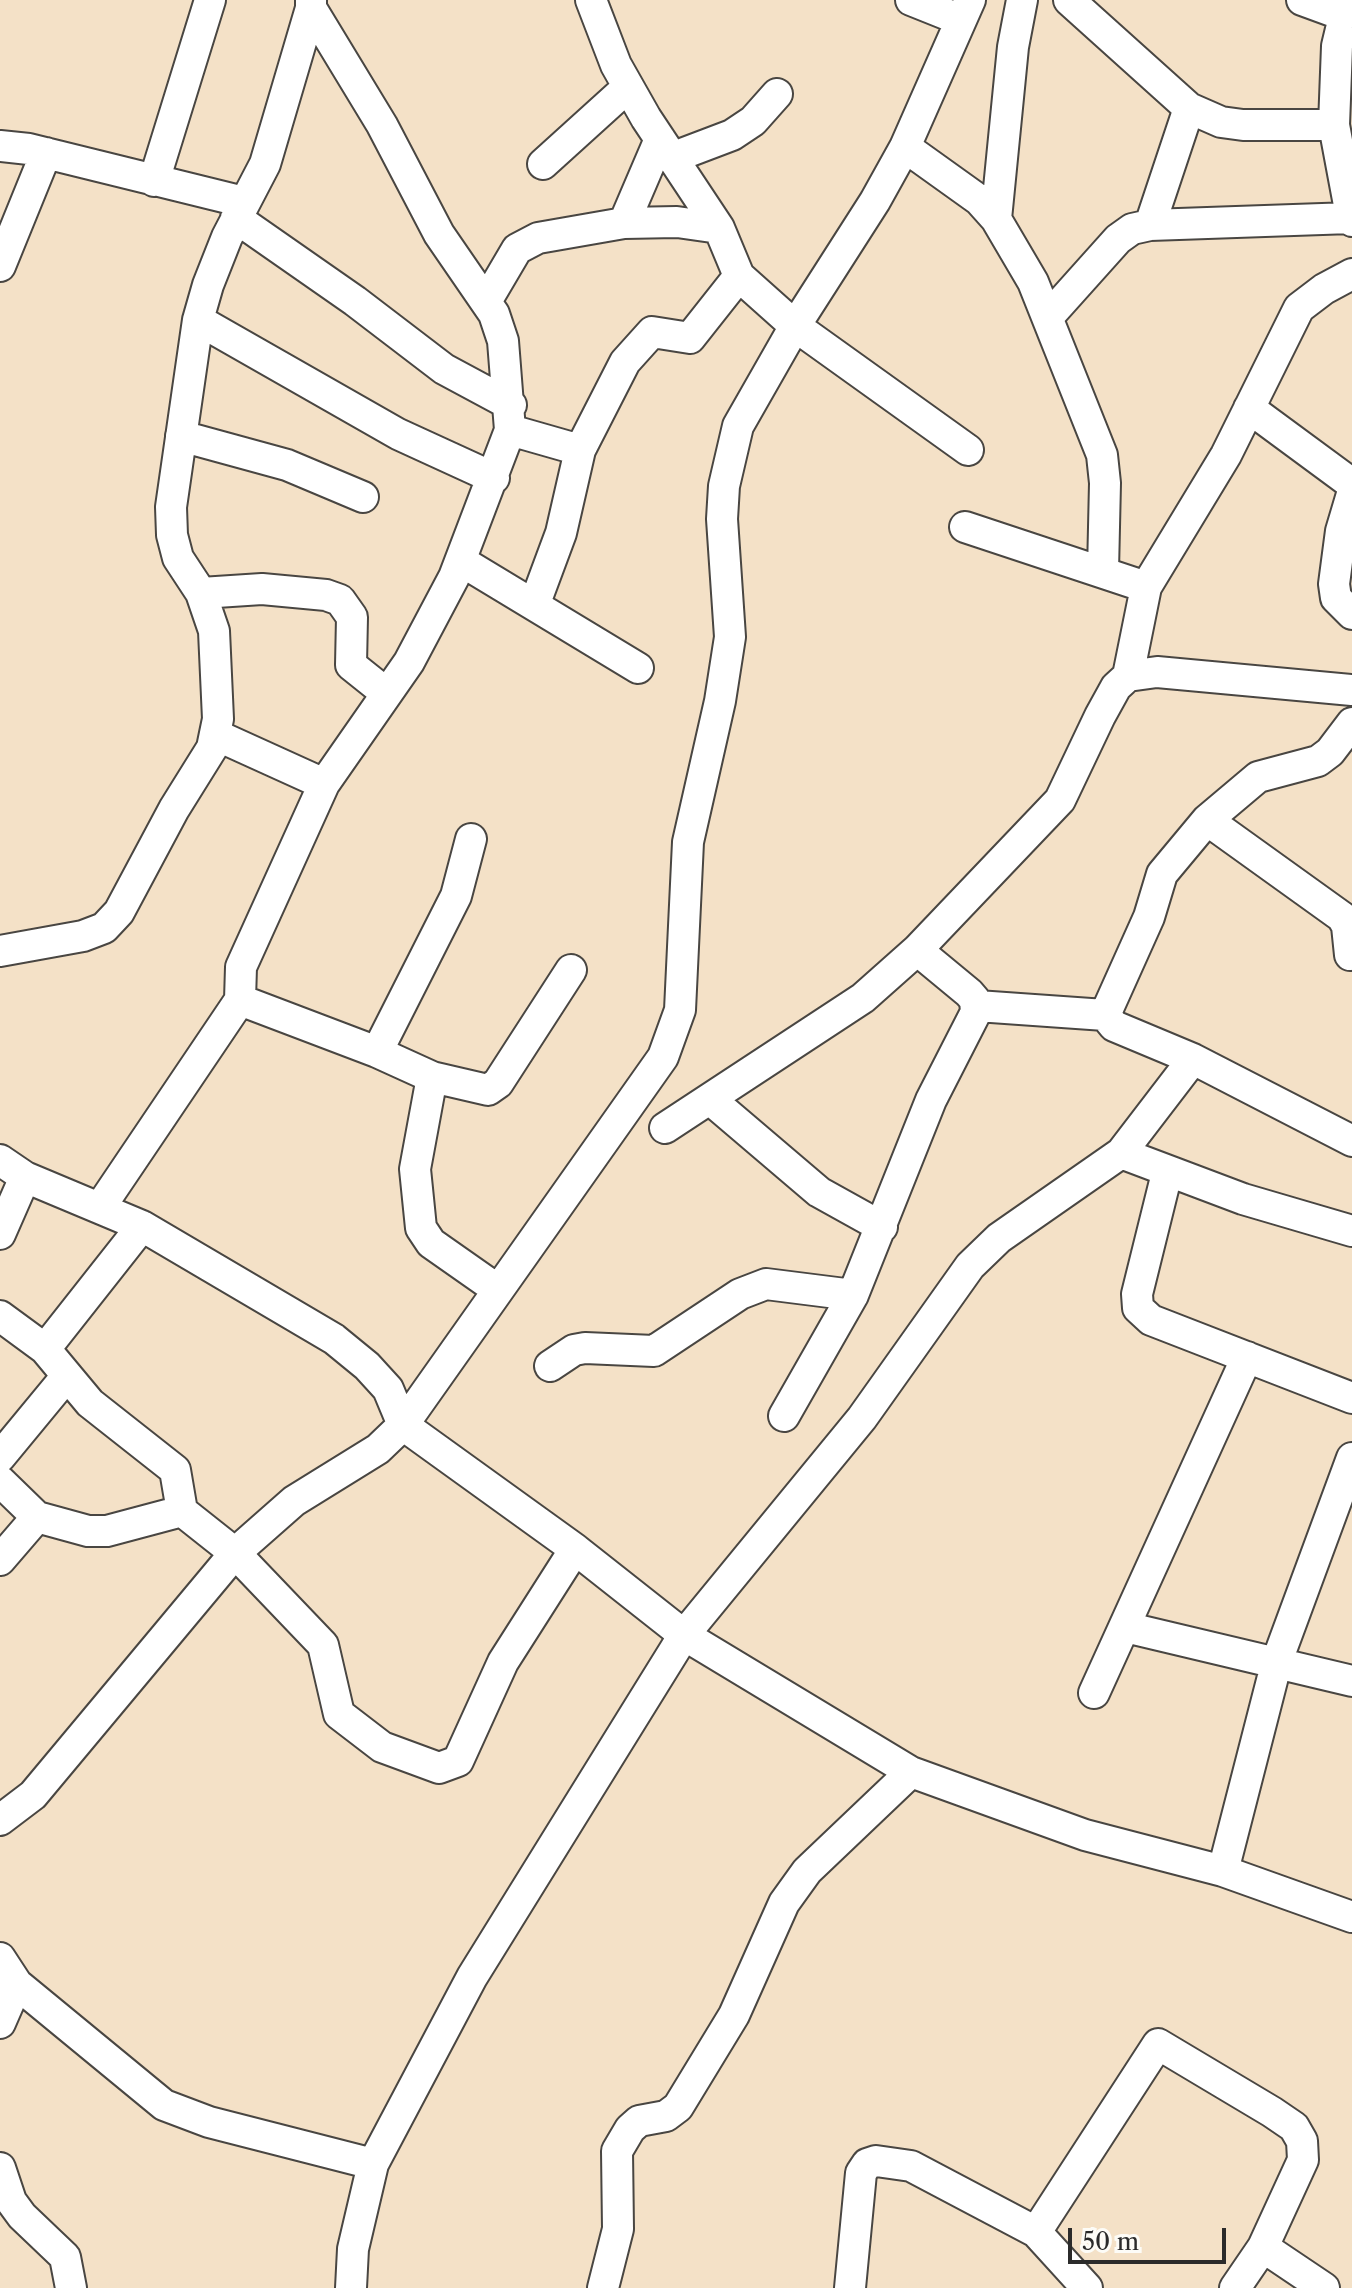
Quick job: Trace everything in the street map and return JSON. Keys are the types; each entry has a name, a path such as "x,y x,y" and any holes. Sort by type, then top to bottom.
{"street":[{"path":"154,181 210,0"},
{"path":"591,0 628,87 719,228 739,276 795,326 968,450"},
{"path":"0,1820 33,1795 235,1553 294,1501 378,1449 403,1425 663,1057 680,1010 688,842 720,701 730,637 722,519 724,486 738,426 795,326 875,201 905,147 966,10 911,0"},
{"path":"996,219 1013,47 1022,0"},
{"path":"1069,0 1189,108 1221,122 1243,125 1334,125"},
{"path":"1049,316 1127,231 1150,225 1352,220 1334,125 1345,47 1346,7 1302,0"},
{"path":"0,951 83,936 104,928 119,912 174,809 209,754 216,735 214,631 201,593 178,558 172,535 171,507 198,320 208,285 240,210 265,164 311,4"},
{"path":"101,1206 240,1000 241,967 324,784 409,662 461,561 494,478 510,417 503,341 487,300 439,234 382,125 311,4"},
{"path":"543,164 628,87"},
{"path":"624,223 667,148 732,135 753,121 777,94"},
{"path":"1150,225 1189,108"},
{"path":"3,142 154,181 240,210 510,417 580,450"},
{"path":"905,147 969,192 996,219 1049,316 1102,455 1105,483 1103,571"},
{"path":"0,266 46,153"},
{"path":"487,300 517,249 527,242 624,223 677,222 719,228"},
{"path":"665,1128 863,998 917,950 1060,800 1106,706 1128,676 1146,587 1226,455 1299,308 1324,289 1352,274"},
{"path":"535,603 561,533 580,450 625,362 646,335 652,332 690,338 739,276"},
{"path":"198,320 398,434 494,478"},
{"path":"1249,408 1352,484"},
{"path":"181,436 287,465 363,497"},
{"path":"1352,494 1341,531 1334,584 1336,598 1352,614"},
{"path":"965,527 1048,558 1103,571 1146,587"},
{"path":"461,561 638,668"},
{"path":"201,593 262,589 326,595 340,600 352,617 351,665 386,693"},
{"path":"1128,676 1157,672 1352,690"},
{"path":"1105,1015 1149,917 1162,874 1207,820 1258,777 1318,761 1330,752 1352,723"},
{"path":"216,735 324,784"},
{"path":"1207,820 1342,917 1347,926 1350,955"},
{"path":"377,1052 456,896 471,839"},
{"path":"917,950 969,993 977,1006"},
{"path":"240,1000 377,1052 432,1077 488,1090 498,1083 571,970"},
{"path":"977,1006 1105,1015 1114,1026 1193,1059 1352,1141"},
{"path":"784,1416 853,1295 931,1100 977,1006"},
{"path":"351,2288 353,2249 373,2164 472,1977 684,1635 862,1418 970,1266 999,1238 1121,1153 1193,1059"},
{"path":"432,1077 415,1169 421,1228 431,1243 498,1290"},
{"path":"711,1100 819,1192 882,1227"},
{"path":"1121,1153 1167,1173 1352,1231"},
{"path":"0,1160 25,1177 101,1206 142,1226 334,1339 367,1366 388,1389 403,1425 575,1549 684,1635 911,1772 1085,1835 1223,1871 1352,1917"},
{"path":"1167,1173 1137,1294 1138,1308 1151,1320 1352,1398"},
{"path":"0,1234 25,1177"},
{"path":"45,1349 142,1226"},
{"path":"550,1366 574,1350 585,1348 654,1351 740,1294 766,1284 853,1295"},
{"path":"0,1316 45,1349 90,1403 175,1470 182,1511 235,1553 327,1650 339,1714 382,1747 439,1768 458,1761 503,1662 575,1549"},
{"path":"1094,1693 1247,1357"},
{"path":"0,1457 66,1377"},
{"path":"1223,1871 1277,1661 1352,1458"},
{"path":"0,1481 37,1517 88,1531 107,1531 182,1511"},
{"path":"0,1560 37,1517"},
{"path":"1125,1627 1352,1681"},
{"path":"603,2288 618,2229 617,2151 630,2129 639,2121 666,2116 678,2107 734,2015 792,1892 807,1871 911,1772"},
{"path":"0,1958 17,1984 164,2105 209,2122 373,2164"},
{"path":"0,2023 17,1984"},
{"path":"1036,2232 1158,2044 1272,2112 1294,2127 1302,2141 1303,2160 1263,2247 1235,2288"},
{"path":"850,2288 861,2173 867,2164 876,2161 911,2166 1036,2232 1087,2288"},
{"path":"0,2168 11,2201 22,2216 65,2257 71,2288"},
{"path":"1263,2247 1324,2288"}]}
